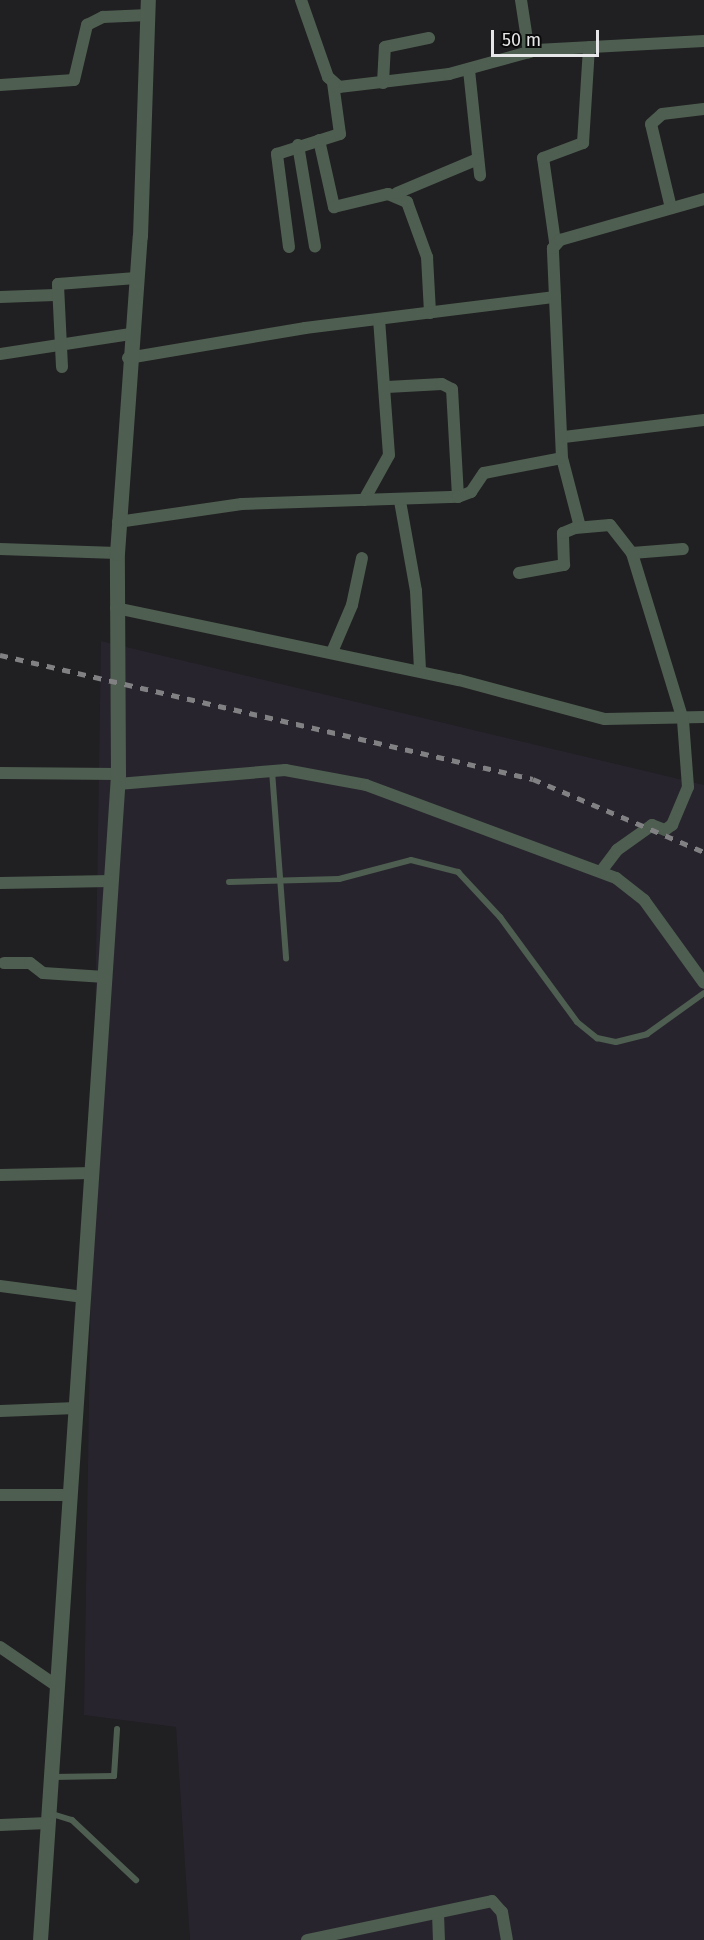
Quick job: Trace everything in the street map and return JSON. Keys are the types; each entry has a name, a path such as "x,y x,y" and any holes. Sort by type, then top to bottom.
{"street":[{"path":"289,247 277,154 340,134 333,83 301,0"},
{"path":"521,0 529,52"},
{"path":"0,85 74,80 87,25 103,17 148,8 136,278 128,358 118,522 116,608 118,779 40,1940"},
{"path":"383,83 385,47 429,38"},
{"path":"333,83 348,87 469,70 529,52 589,46 704,41"},
{"path":"580,527 562,458 564,436 555,297 555,242 543,158 583,143 589,46"},
{"path":"469,70 480,175"},
{"path":"671,208 651,124 662,114 704,109"},
{"path":"319,140 334,207 397,193 478,159"},
{"path":"298,146 315,247"},
{"path":"397,193 407,202 427,257 430,313"},
{"path":"555,242 704,199"},
{"path":"63,367 55,295 58,284 66,280 136,278"},
{"path":"0,297 55,295"},
{"path":"128,358 379,319 555,297"},
{"path":"364,500 388,455 387,387 379,319"},
{"path":"0,354 130,334"},
{"path":"387,387 441,384 452,389 458,497"},
{"path":"564,436 704,420"},
{"path":"118,522 242,504 400,501 458,497 471,492 484,473 562,458"},
{"path":"400,501 416,591 420,671"},
{"path":"519,573 564,565 563,533 580,527 610,525 632,553 683,720 689,776 684,806 672,825 664,830 652,825 617,850 602,870"},
{"path":"0,549 117,553"},
{"path":"632,553 683,549"},
{"path":"332,652 352,605 362,558"},
{"path":"116,608 420,671 605,719 683,720 704,717"},
{"path":"0,772 118,779 304,771 366,785 602,870 644,900 704,983"},
{"path":"0,883 111,882"},
{"path":"4,963 30,963 43,973 105,977"},
{"path":"0,1175 92,1173"},
{"path":"0,1286 83,1298"},
{"path":"0,1411 76,1408"},
{"path":"0,1495 70,1495"},
{"path":"0,1647 57,1686"},
{"path":"0,1825 48,1818"},
{"path":"307,1940 492,1901 502,1912 507,1940"},
{"path":"438,1912 439,1940"}],"lane":[{"path":"272,771 286,958"},
{"path":"229,882 279,885 339,879 411,860 458,872 492,908 577,1022 597,1038 616,1042 647,1034 704,993"},
{"path":"51,1777 114,1776 117,1729"},
{"path":"48,1818 72,1820 136,1880"}],"shaded area":[{"path":"101,641 704,785 704,1940 190,1940 176,1727 84,1715"}],"railway":[{"path":"0,655 533,779 704,852"}]}
